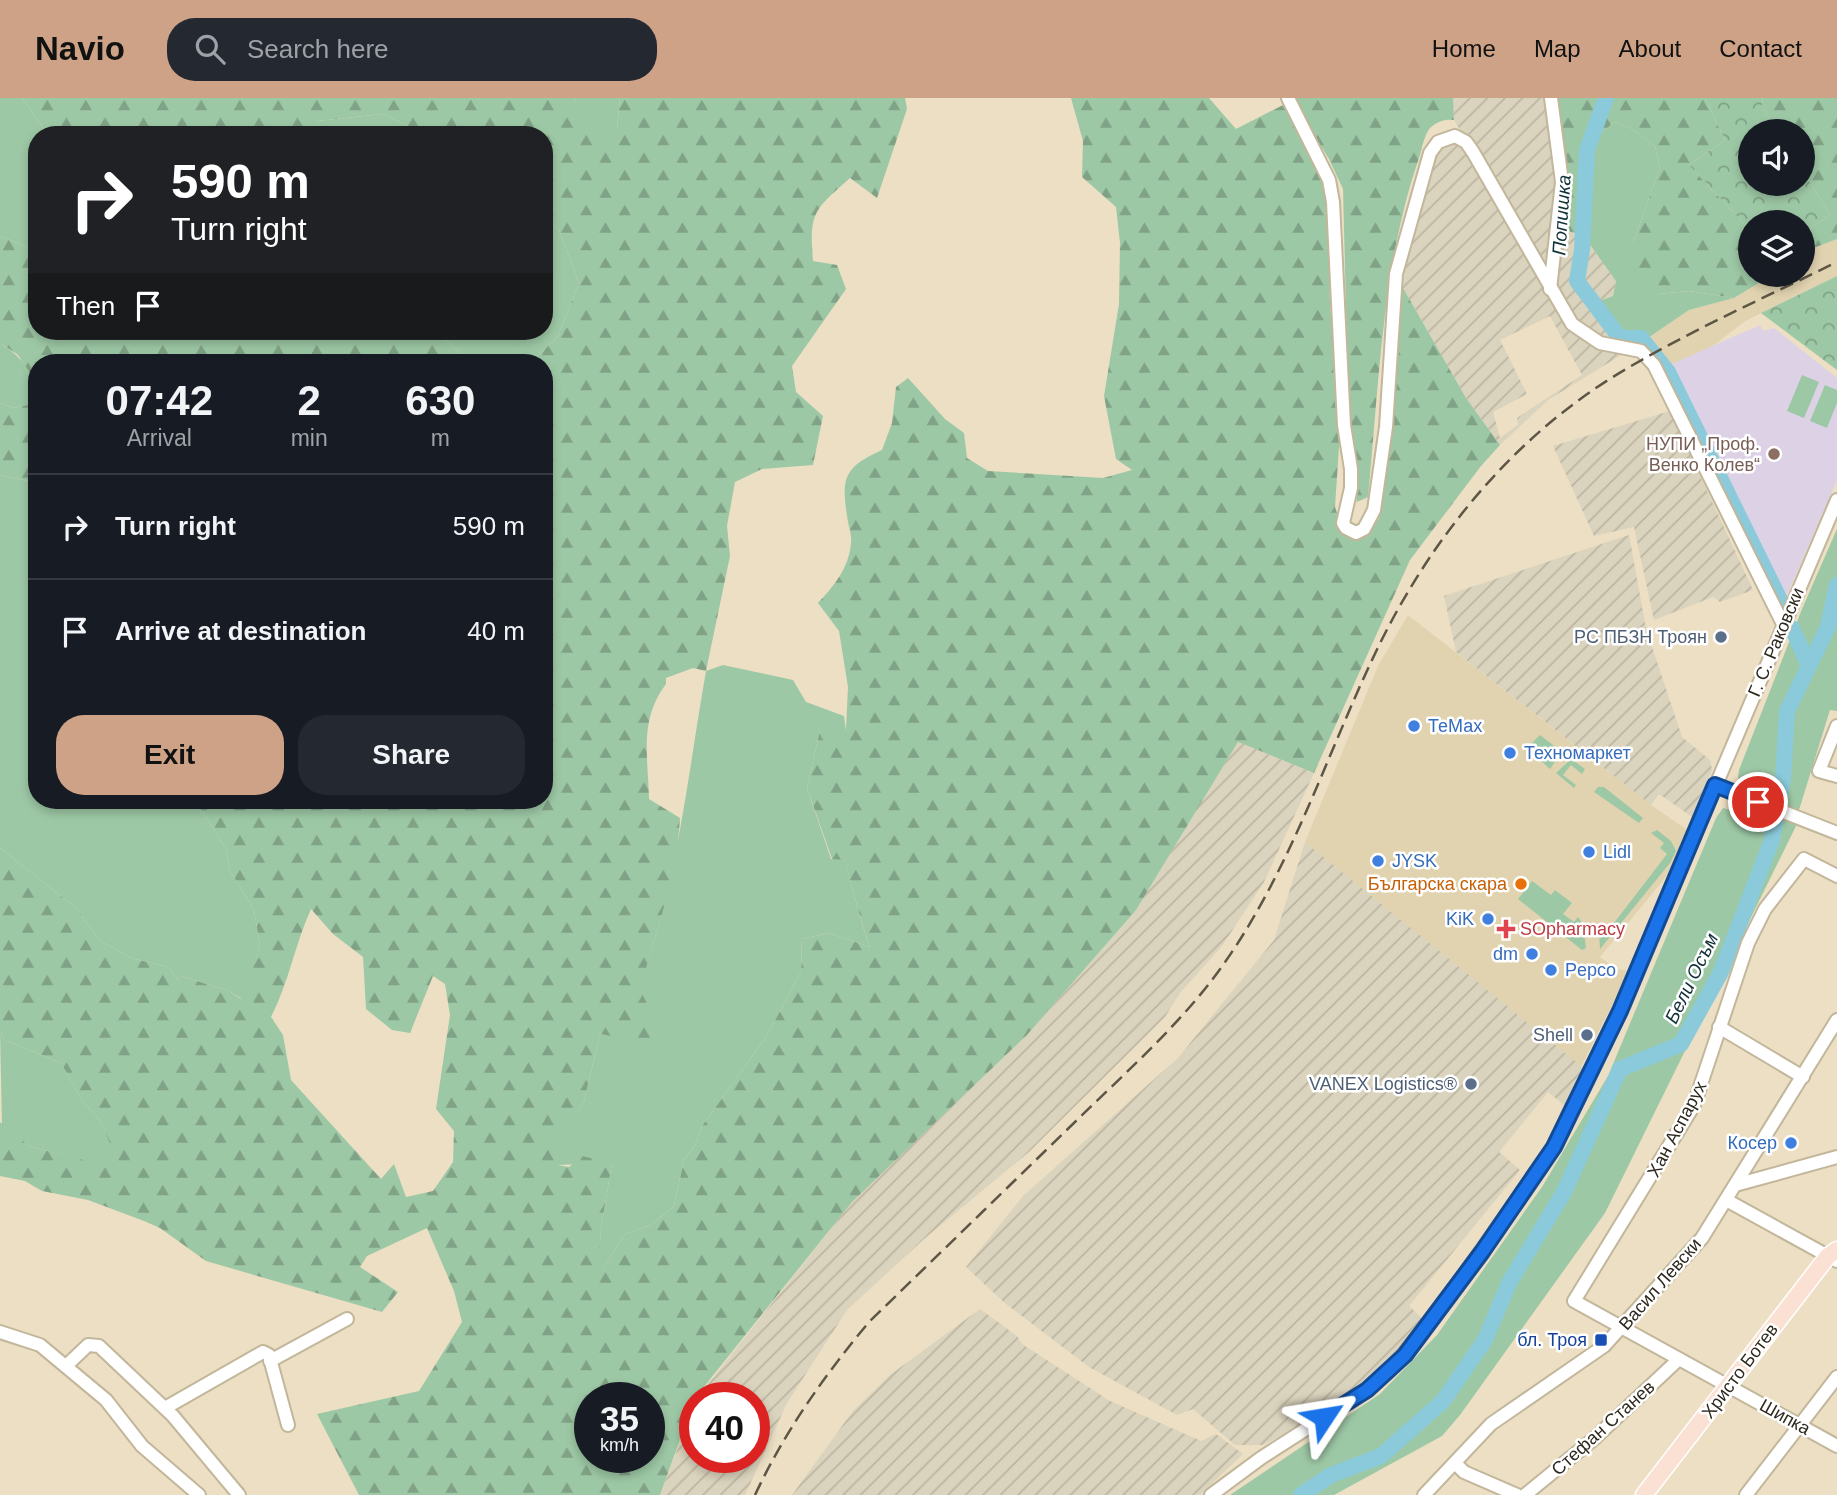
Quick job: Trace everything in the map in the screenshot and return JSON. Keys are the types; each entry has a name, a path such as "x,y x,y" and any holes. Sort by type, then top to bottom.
{"main road":[{"name":"Христо Ботев","path":"1644,1495 1728,1385 1834,1256"}],"street":[{"path":"1288,98 1329,180 1333,202 1344,425 1351,469 1351,488 1343,523 1350,531 1356,533 1364,529 1374,510 1386,427 1396,274 1430,153 1438,142 1455,136 1466,142 1567,317 1585,335 1600,343 1641,351 1654,365 1784,626"},
{"path":"1550,289 1563,182 1551,98"},
{"name":"Г. С. Раковски","path":"1211,1495 1261,1458 1367,1390 1387,1373 1433,1320 1554,1147 1620,1011 1837,500"},
{"path":"1837,726 1819,771 1837,776"},
{"path":"1715,785 1837,833"},
{"name":"Хан Аспарух","path":"1622,1328 1574,1301 1694,1105 1748,943 1783,884 1804,859 1837,876"},
{"name":"Васил Левски","path":"1424,1495 1491,1424 1604,1346 1702,1238 1728,1201 1837,1020"},
{"path":"1719,1027 1803,1077"},
{"path":"1738,1184 1837,1157"},
{"path":"1728,1201 1834,1256"},
{"path":"270,1361 346,1319"},
{"name":"Шипка","path":"1622,1328 1837,1446"},
{"path":"0,1332 32,1340 66,1366 107,1400 142,1446 199,1495"},
{"path":"66,1366 88,1345 99,1346 165,1408 239,1495"},
{"path":"165,1408 229,1374 260,1352 267,1353 288,1425"},
{"name":"Стефан Станев","path":"1525,1495 1596,1437 1679,1359"},
{"path":"1746,1495 1837,1377"},
{"path":"1455,1463 1464,1472 1517,1495"}],"shaded area":[{"path":"1453,98 1546,98 1558,168 1549,261 1542,260 1454,120"},
{"path":"1454,139 1467,149 1545,273 1556,278 1564,230 1583,235 1616,281 1613,296 1598,303 1617,331 1639,344 1548,400 1500,445 1466,398 1403,288 1406,261 1441,143","holes":["1550,316 1582,375 1517,418 1518,425 1500,438 1493,412 1527,394 1500,340"]},
{"path":"1837,239 1837,276 1815,287 1815,247"},
{"path":"1752,287 1815,287 1745,321 1708,350 1657,370 1639,344 1689,310 1734,298"},
{"name":"НУПИ „Проф. Венко Колев“","path":"1760,325 1763,331 1774,328 1837,378 1837,480 1784,602 1772,571 1667,366"},
{"path":"1670,411 1753,590 1720,602 1713,597 1654,620 1634,527 1594,536 1553,446"},
{"path":"1629,535 1646,629 1682,737 1710,760 1712,770 1692,817 1659,794 1651,805 1456,652 1444,596"},
{"path":"1408,615 1651,805 1690,832 1674,867 1600,957 1616,969 1629,971 1581,1067 1305,842 1378,666"},
{"path":"1238,742 1314,773 1264,882 1222,946 1180,993 1165,1017 1029,1152 924,1239 847,1310 787,1403 770,1440 770,1382 710,1382 852,1202 1027,1035 1136,910"},
{"path":"1305,842 1587,1071 1569,1109 1548,1092 1499,1152 1520,1170 1409,1306 1426,1322 1400,1351 1370,1380 1293,1430 1263,1445 1235,1445 1193,1409 1177,1415 1089,1367 1006,1304 966,1267 1023,1196 1178,1058 1274,940"},
{"path":"980,1309 1017,1336 1022,1344 1110,1401 1201,1441 1216,1434 1243,1454 1200,1495 792,1495 853,1411 890,1375"},
{"path":"679,1444 679,1473 755,1473 745,1495 660,1495"}],"green space":[{"path":"0,98 22,98 42,126 28,126 28,247 0,236"},
{"path":"22,98 574,98 598,145 602,144 607,133 617,128 620,98 905,98 907,109 877,198 850,178 821,205 813,222 813,261 837,265 846,289 792,366 796,392 823,416 813,465 762,469 735,482 727,526 730,556 706,671 693,668 666,678 666,684 657,698 648,725 649,799 680,818 670,884 640,990 657,1022 649,1043 600,1034 584,1101 558,1140 558,1165 569,1167 582,1156 612,1163 601,1228 599,1269 603,1269 625,1234 651,1225 674,1206 684,1160 695,1145 702,1126 766,1037 801,972 802,939 829,933 870,947 844,860 832,859 807,788 820,730 846,730 848,687 839,631 818,603 840,576 850,552 851,538 845,495 847,477 859,463 882,450 892,423 896,387 908,378 945,419 964,433 967,458 988,471 1103,478 1132,470 1116,459 1104,396 1119,304 1120,243 1116,207 1082,177 1083,141 1071,98 1209,98 1236,129 1283,105 1323,178 1328,211 1330,303 1340,432 1335,507 1344,533 1359,536 1379,519 1403,288 1466,398 1500,445 1410,560 1314,773 1238,742 1136,910 1027,1035 852,1202 708,1382 679,1382 679,1442 660,1495 359,1495 317,1414 419,1391 462,1322 454,1291 427,1228 367,1256 360,1267 398,1292 382,1312 206,1261 160,1228 144,1221 88,1200 42,1191 25,1181 0,1176 0,1122 29,1146 122,1170 99,1119 83,1102 61,1063 5,1040 0,1031 0,848 76,908 99,940 131,958 168,967 179,981 181,976 229,991 241,999 260,947 254,910 230,871 226,849 201,809 553,809 553,354 539,354 557,338 579,283 559,230 553,225 553,126 407,126 383,114 317,121 319,126 42,126","holes":["311,909 333,934 363,957 366,1009 392,1030 410,1033 433,976 445,984 450,1015 436,1109 454,1131 453,1162 433,1191 406,1197 394,1164 381,1179 291,1080 283,1035 271,1017"]},
{"path":"574,98 620,98 617,128 602,145 597,145"},
{"path":"1291,98 1453,98 1454,120 1439,122 1430,128 1423,142 1397,240 1379,369 1368,497 1357,502 1348,389 1343,189 1329,159"},
{"path":"1557,98 1705,98 1725,140 1689,165 1738,217 1738,287 1752,287 1734,298 1689,291 1658,294 1635,277 1633,243 1660,167 1655,146 1630,128 1614,122 1593,141 1583,235 1564,230 1567,164"},
{"path":"1705,98 1763,98 1762,107 1770,119 1738,119 1738,196 1815,196 1815,191 1830,215 1815,225 1815,210 1738,210 1738,217 1689,165 1725,140"},
{"path":"1763,98 1837,98 1837,239 1815,247 1815,225 1830,215 1815,191 1815,119 1770,119 1762,107"},
{"path":"383,114 407,126 319,126 317,121"},
{"path":"1614,122 1630,128 1655,146 1660,167 1633,243 1658,294 1689,291 1734,298 1689,310 1639,344 1617,331 1597,302 1613,296 1616,281 1583,235 1593,141"},
{"path":"553,225 559,230 579,283 557,338 539,354 462,354 445,340 553,340"},
{"path":"0,236 28,247 28,340 445,340 462,354 28,354 28,370 18,355 0,343"},
{"path":"1837,276 1837,370 1761,313"},
{"path":"0,343 28,368 28,405 13,408 0,403"},
{"path":"1667,366 1772,571 1784,602 1781,606 1657,370"},
{"path":"1802,375 1819,382 1804,418 1787,411"},
{"path":"1825,385 1837,390 1837,403 1827,428 1810,421"},
{"path":"0,403 13,408 28,405 28,481 0,475"},
{"path":"0,475 28,481 28,809 201,809 226,849 230,871 254,910 260,947 242,999 229,991 181,976 180,982 168,967 131,958 99,940 76,908 0,848"},
{"path":"1837,529 1837,711 1830,710 1799,810 1749,790 1738,778 1739,770 1802,609"},
{"path":"723,665 793,680 806,702 844,716 846,731 820,730 807,788 831,859 844,859 870,947 829,933 802,939 801,972 766,1037 702,1126 695,1145 684,1160 674,1206 651,1225 625,1234 603,1269 598,1269 601,1228 612,1163 557,1165 558,1139 584,1101 600,1034 617,1036 652,948 675,858 706,671"},
{"path":"1540,735 1562,752 1550,769 1527,748"},
{"path":"1571,759 1585,769 1582,774 1571,765 1563,775 1576,785 1574,788 1556,773"},
{"path":"1598,787 1604,787 1643,818 1639,823 1594,792"},
{"path":"1735,800 1797,824 1605,1213 1460,1415 1442,1436 1334,1495 1230,1495 1380,1394 1437,1335 1542,1187 1608,1076 1716,818 1723,808 1730,810"},
{"path":"1657,830 1671,841 1676,851 1670,863 1600,949 1599,933 1604,936 1667,854 1660,848 1664,843 1651,833"},
{"path":"1532,881 1551,895 1555,890 1572,903 1563,914 1574,922 1578,917 1583,924 1586,948 1582,950 1518,899"},
{"path":"0,1031 5,1040 61,1063 83,1102 99,1119 123,1171 29,1146 2,1126"}],"waterway":[{"name":"Попишка","path":"1606,98 1587,150 1582,250 1577,281 1620,338 1641,338 1668,372 1782,604"},
{"name":"Бели Осъм","path":"1301,1495 1331,1475 1381,1456 1443,1401 1485,1340 1509,1283 1564,1192 1620,1069 1681,1044 1721,972 1772,840 1783,779 1787,711 1828,627 1837,585"},
{"name":"Попишка","path":"1792,628 1809,666"}],"railway":[{"path":"755,1495 806,1405 869,1322 1153,1046 1190,1007 1223,965 1286,855 1394,616 1446,534 1477,495 1510,459 1546,426 1626,369 1704,327 1837,262"}],"place":[{"name":"НУПИ „Проф. Венко Колев“","path":"1774,454"},
{"name":"РС ПБЗН Троян","path":"1721,637"},
{"name":"ТеМах","path":"1414,726"},
{"name":"Техномаркет","path":"1510,753"},
{"name":"Lidl","path":"1589,852"},
{"name":"JYSK","path":"1378,861"},
{"name":"Българска скара","path":"1521,884"},
{"name":"KiK","path":"1488,919"},
{"name":"SOpharmacy","path":"1506,929"},
{"name":"dm","path":"1532,954"},
{"name":"Pepco","path":"1551,970"},
{"name":"Shell","path":"1587,1035"},
{"name":"VANEX Logistics®","path":"1471,1084"},
{"name":"Косер","path":"1791,1143"},
{"name":"бл. Троя","path":"1601,1340"}],"route":[{"path":"1324,1417 1367,1390 1405,1355 1482,1252 1554,1147 1609,1037 1715,785 1758,802"}]}
